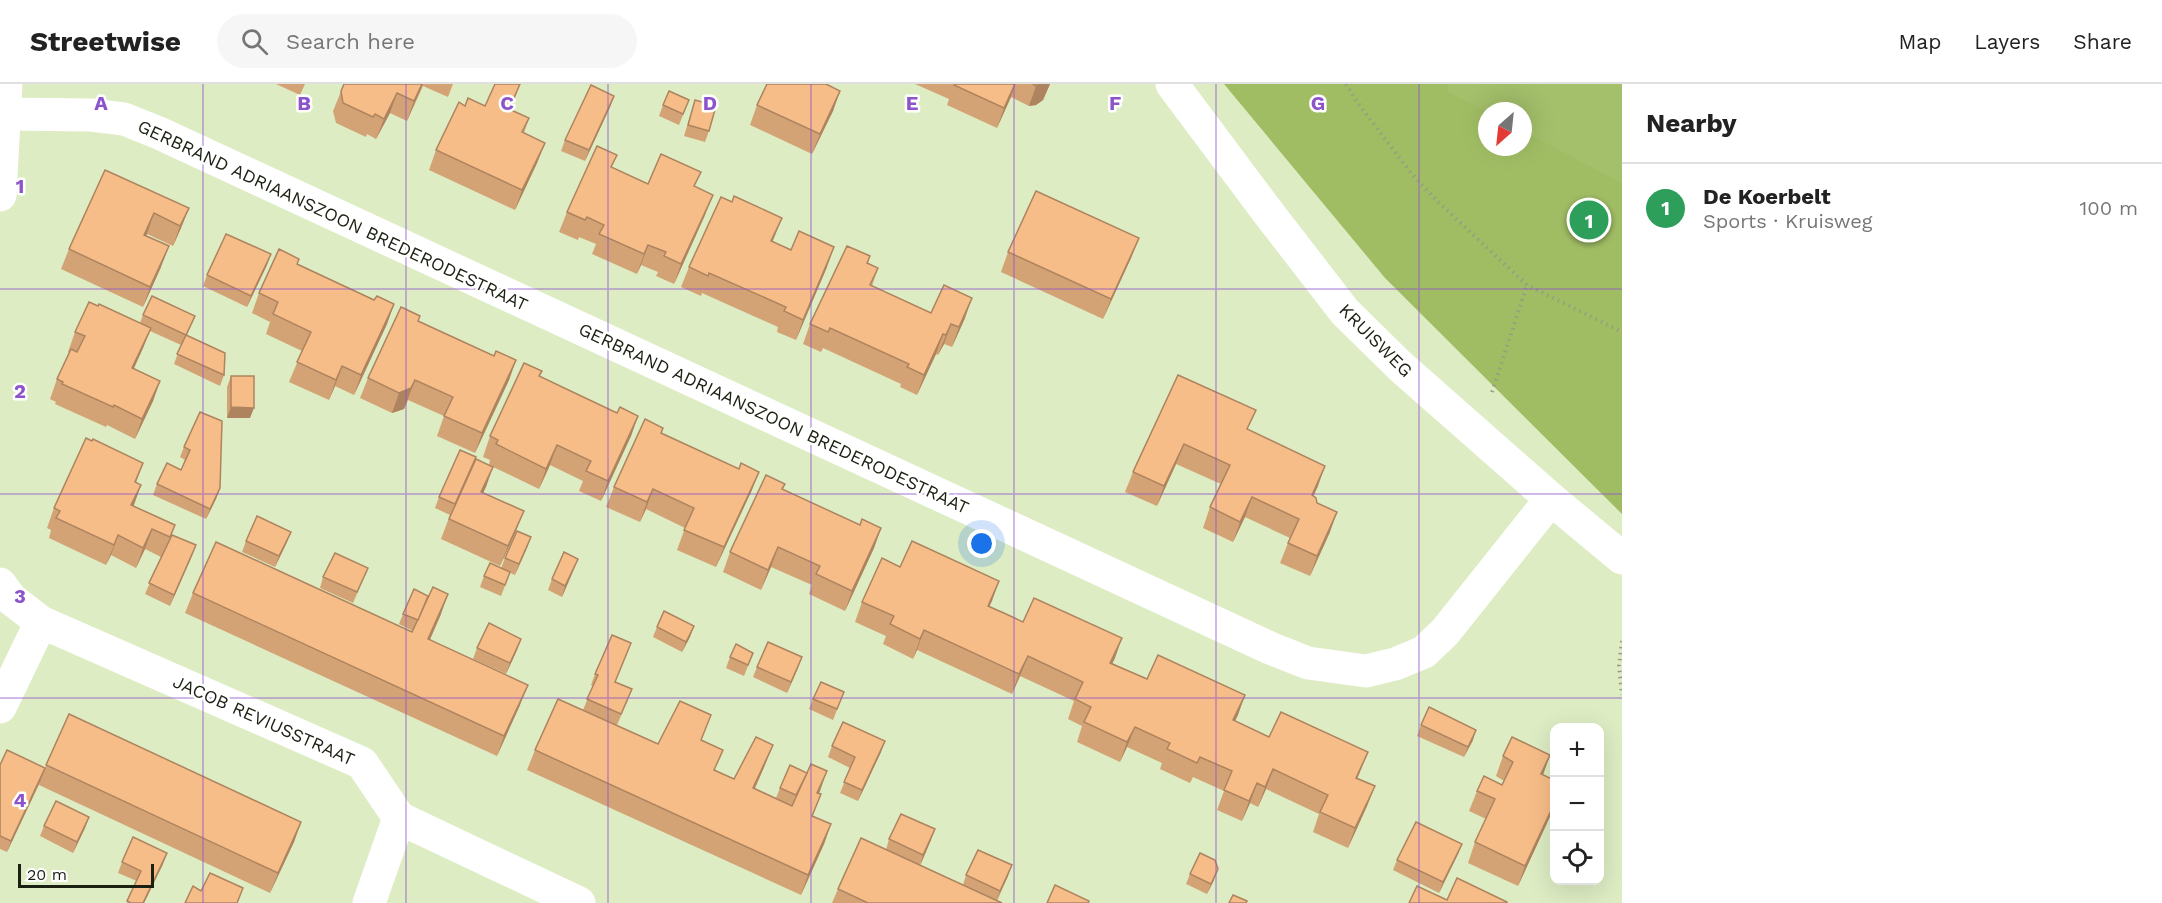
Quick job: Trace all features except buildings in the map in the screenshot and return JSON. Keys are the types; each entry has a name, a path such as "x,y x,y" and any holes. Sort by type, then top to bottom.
{"street":[{"name":"KRUISWEG","path":"1172,84 1269,215 1345,312 1400,366 1479,433 1551,499 1622,558"},
{"path":"0,195 5,99"},
{"name":"GERBRAND ADRIAANSZOON BREDERODESTRAAT","path":"5,99 124,120 159,133 1270,648 1308,663 1366,671 1395,664 1424,652 1445,632 1551,499"},
{"name":"JACOB REVIUSSTRAAT","path":"0,584 11,599 41,622 362,763 399,818"},
{"path":"0,707 41,622"},
{"path":"369,903 399,818 579,903"}],"path":[{"path":"1346,84 1357,102 1418,180 1438,202 1527,285 1622,332"},
{"path":"1479,433 1527,285"},
{"path":"1622,641 1619,666 1622,695"}],"green space":[{"path":"1224,84 1447,84 1448,92 1478,107 1478,156 1532,156 1532,136 1622,183 1622,514 1385,278"},
{"path":"1438,84 1622,84 1622,293 1529,156 1532,156 1532,102 1478,102 1478,132"}],"place":[{"name":"De Koerbelt","path":"1589,220"}]}
